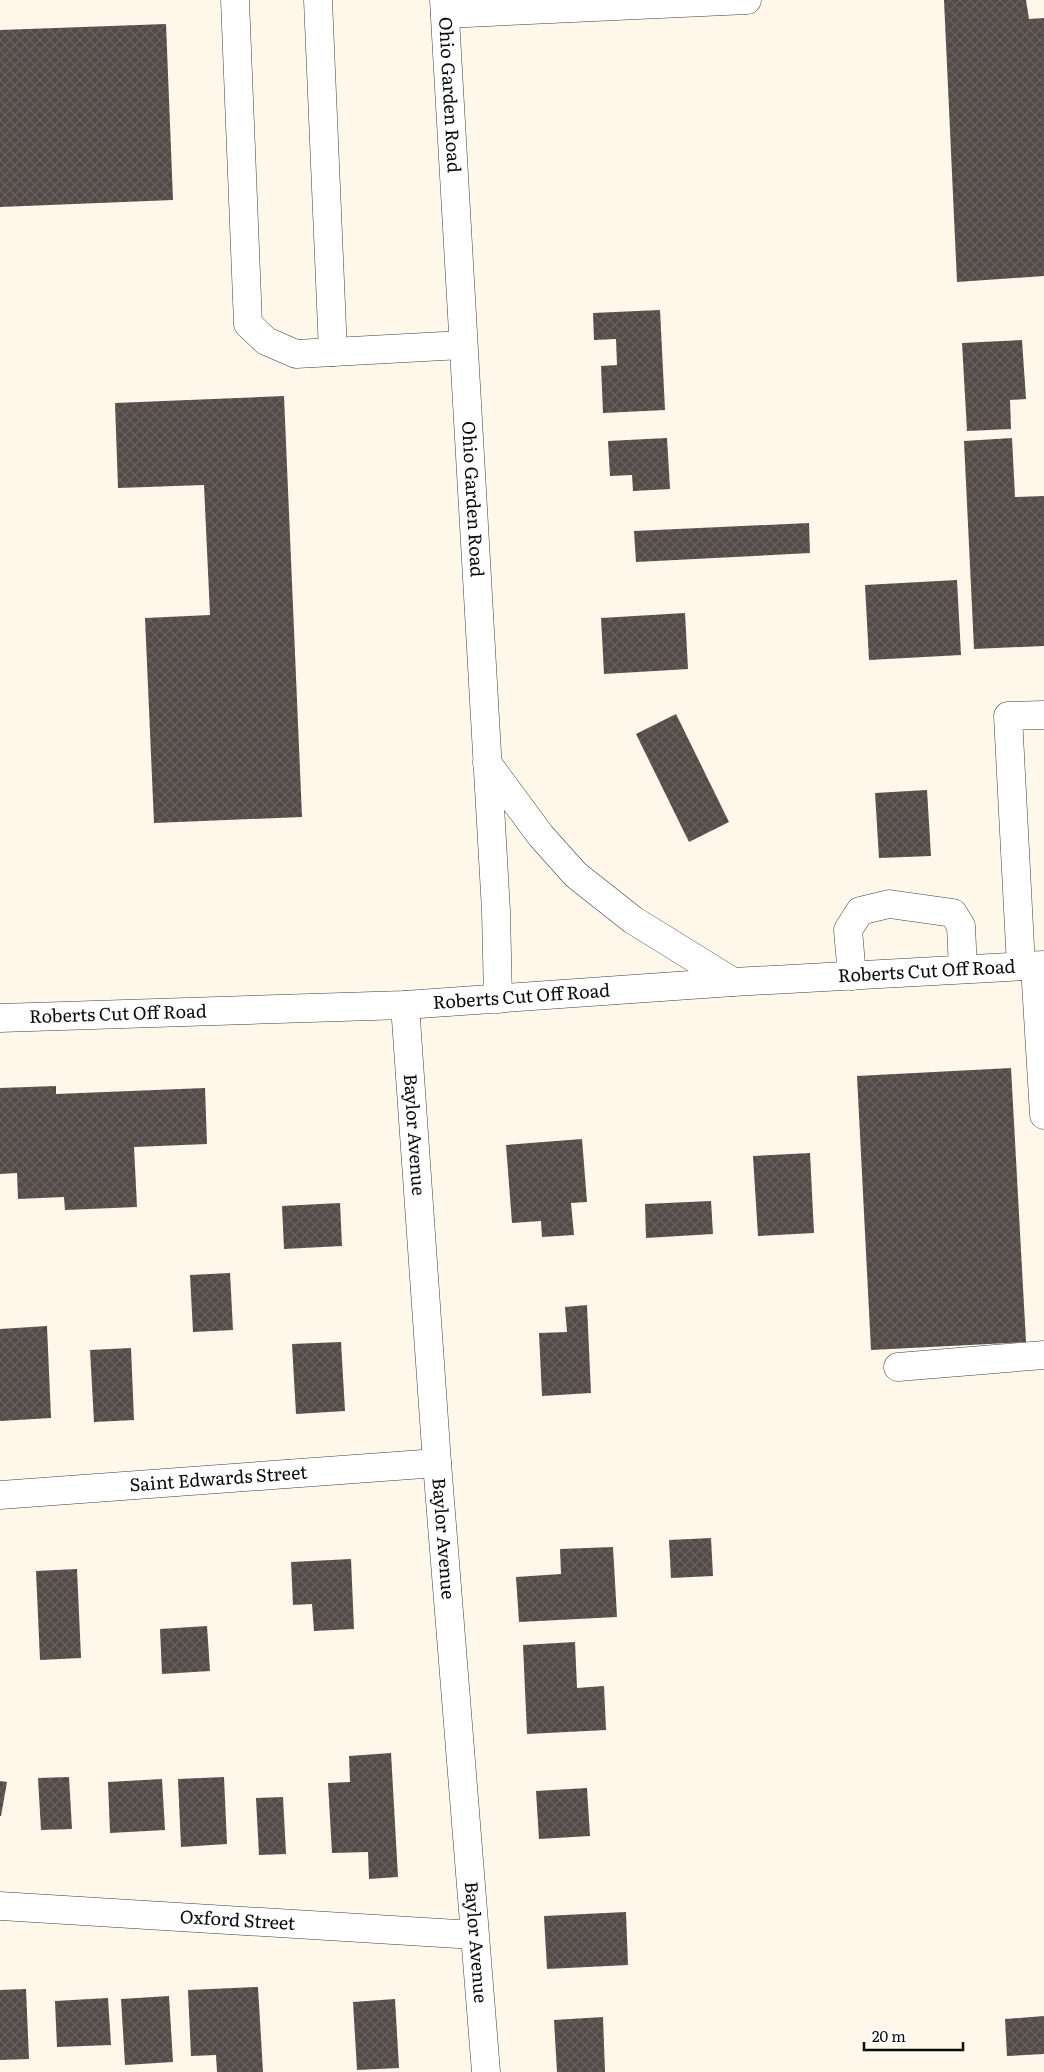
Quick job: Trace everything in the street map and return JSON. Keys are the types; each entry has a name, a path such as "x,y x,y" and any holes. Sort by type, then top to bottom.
{"street":[{"path":"235,0 248,324 266,342 296,354 462,345"},
{"path":"318,0 333,352"},
{"path":"444,7 747,0"},
{"name":"Ohio Garden Road","path":"444,7 496,911 498,999"},
{"path":"1044,715 1008,716 1033,966 1044,1115"},
{"path":"487,763 541,836 576,875 633,920 733,982"},
{"path":"852,976 848,930 860,911 889,904 953,913 962,926 963,969"},
{"name":"Roberts Cut Off Road","path":"0,1018 405,1005 733,982 1033,966"},
{"name":"Baylor Avenue","path":"405,1005 437,1463 486,2072"},
{"path":"898,1368 1044,1355"},
{"name":"Saint Edwards Street","path":"0,1495 437,1463"},
{"name":"Oxford Street","path":"0,1906 474,1935"}],"building":[{"path":"944,0 1026,0 1029,19 1044,18 1044,276 957,282"},
{"path":"166,24 173,200 0,207 0,30"},
{"path":"660,310 665,410 603,413 601,366 617,365 616,339 594,340 593,313"},
{"path":"1022,340 1026,399 1010,400 1011,429 967,431 962,343"},
{"path":"284,396 302,817 154,823 145,618 210,615 204,485 118,488 115,403"},
{"path":"667,438 670,489 633,491 632,475 610,476 608,441"},
{"path":"1012,438 1015,497 1044,496 1044,646 974,649 964,441"},
{"path":"809,523 810,553 636,562 634,531"},
{"path":"957,580 961,655 869,660 865,585"},
{"path":"685,613 688,669 604,674 601,618"},
{"path":"676,714 729,822 689,842 636,734"},
{"path":"927,790 931,856 879,858 875,793"},
{"path":"1011,1068 1026,1342 871,1350 857,1076"},
{"path":"56,1086 56,1094 205,1088 207,1144 134,1147 137,1207 65,1210 64,1197 18,1199 17,1173 0,1174 0,1088"},
{"path":"582,1139 587,1202 571,1203 574,1235 542,1237 541,1221 512,1223 506,1145"},
{"path":"810,1153 814,1233 758,1236 753,1156"},
{"path":"711,1201 713,1234 646,1238 645,1204"},
{"path":"340,1203 342,1246 284,1249 282,1206"},
{"path":"230,1273 233,1330 193,1332 190,1275"},
{"path":"587,1305 591,1393 542,1396 539,1333 567,1332 565,1307"},
{"path":"47,1326 51,1418 0,1421 0,1329"},
{"path":"341,1342 345,1411 296,1414 292,1344"},
{"path":"131,1348 134,1420 94,1422 90,1350"},
{"path":"711,1538 713,1576 671,1578 669,1540"},
{"path":"613,1547 617,1617 519,1622 516,1577 561,1574 560,1549"},
{"path":"351,1559 354,1629 314,1631 312,1604 293,1605 291,1562"},
{"path":"77,1569 81,1658 40,1660 36,1571"},
{"path":"207,1626 210,1671 162,1674 160,1629"},
{"path":"575,1642 577,1688 604,1686 606,1730 527,1734 523,1645"},
{"path":"391,1753 398,1877 369,1879 368,1852 332,1853 328,1783 350,1782 349,1756"},
{"path":"69,1777 72,1829 41,1830 38,1778"},
{"path":"224,1777 227,1844 181,1847 178,1779"},
{"path":"162,1779 165,1830 110,1833 108,1782"},
{"path":"0,1781 7,1782 1,1816 0,1816"},
{"path":"587,1788 590,1836 539,1839 536,1791"},
{"path":"283,1797 286,1854 259,1855 256,1798"},
{"path":"626,1912 628,1965 547,1969 544,1916"},
{"path":"258,1987 263,2072 217,2072 216,2055 191,2056 188,1990"},
{"path":"26,1989 29,2059 0,2060 0,1990"},
{"path":"169,1996 173,2062 125,2065 121,1999"},
{"path":"108,1998 111,2045 57,2047 55,2001"},
{"path":"395,1999 399,2068 357,2070 353,2002"},
{"path":"1044,2016 1044,2054 1007,2056 1005,2019"},
{"path":"603,2017 605,2072 557,2072 554,2020"}]}
